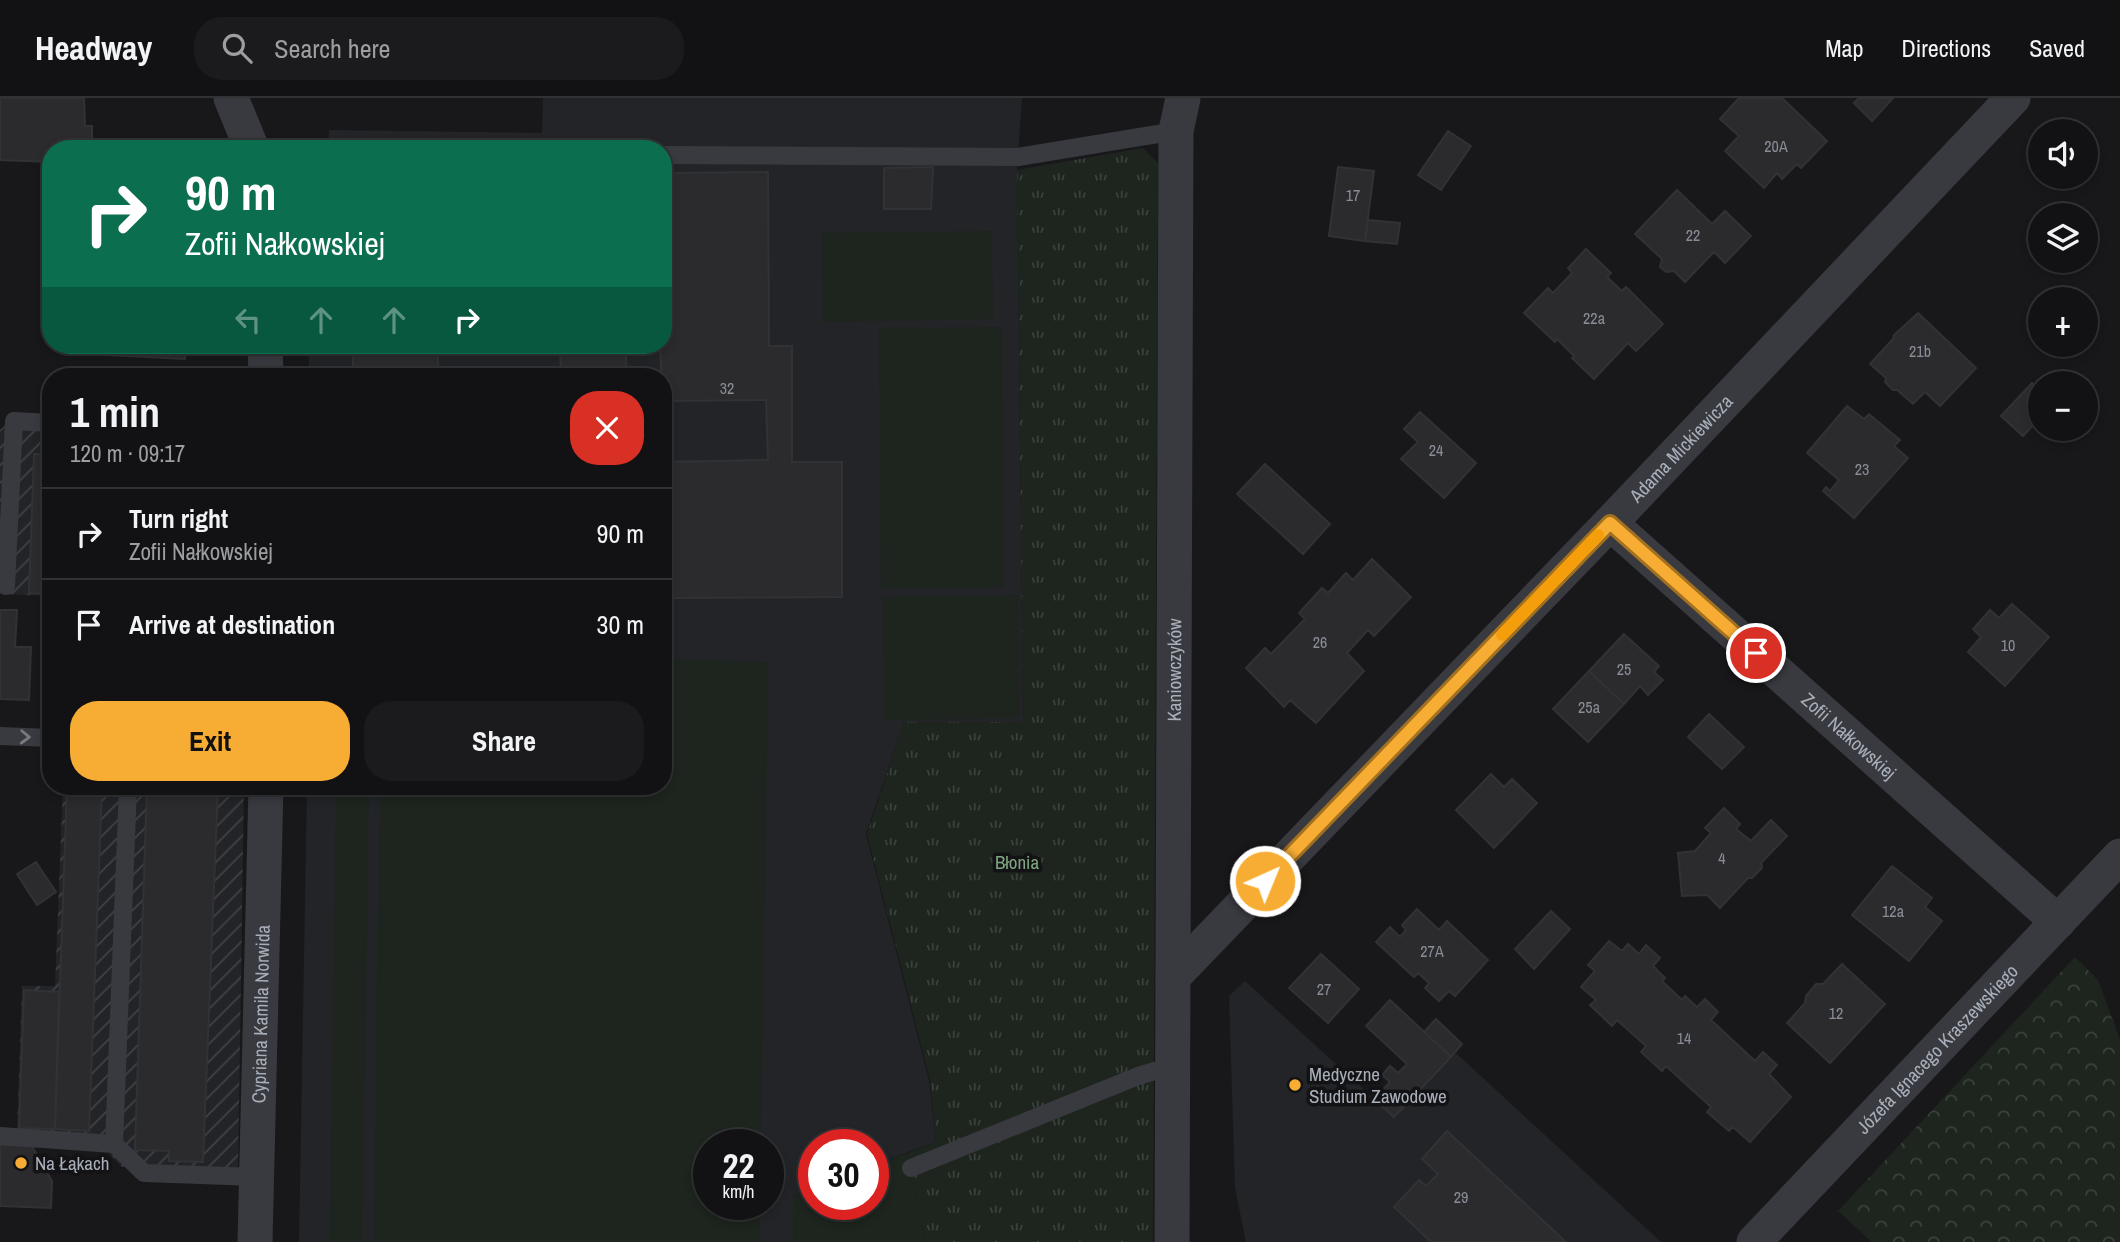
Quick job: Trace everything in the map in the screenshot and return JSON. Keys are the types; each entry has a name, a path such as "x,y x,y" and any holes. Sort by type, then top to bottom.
{"street":[{"path":"230,98 248,140"},
{"name":"Adama Mickiewicza","path":"1173,977 1610,523 2013,98"},
{"name":"Kaniowczyków","path":"1172,1242 1179,115"},
{"name":"Zofii Nałkowskiej","path":"1610,523 2057,922"},
{"name":"Cypriana Kamila Norwida","path":"255,1242 266,795"},
{"name":"Józefa Ignacego Kraszewskiego","path":"1754,1242 2120,856"}],"lane":[{"path":"672,155 1018,156 1179,115"},
{"path":"6,586 14,421 42,423"},
{"path":"0,736 42,738"},
{"path":"114,1144 128,795"},
{"path":"911,1168 1139,1076 1172,1066"},
{"path":"0,1136 114,1144 144,1173 257,1177"}],"shaded area":[{"path":"543,98 1022,98 1017,170 1023,722 904,722 866,834 929,1080 936,1142 889,1159 889,1129 798,1129 798,1193 794,1195 793,1242 299,1242 307,795 672,795 672,368 309,368 309,354 672,354 672,140 328,140 329,130 542,133"},
{"path":"18,413 42,414 42,596 0,594 0,430"},
{"path":"63,795 244,795 238,1170 122,1167 93,1137 17,1134 22,986 55,986"},
{"name":"Medyczne Studium Zawodowe","path":"1245,981 1394,1117 1456,1053 1661,1242 1246,1242 1235,1188 1229,996"}],"green space":[{"name":"Błonia","path":"1143,148 1158,163 1153,1242 925,1242 908,1153 936,1142 930,1080 867,834 904,722 1023,722 1017,170"},
{"path":"992,231 993,319 823,322 822,233"},
{"path":"1002,327 1004,587 881,588 879,328"},
{"path":"1018,595 1020,718 884,720 883,597"},
{"path":"672,660 768,662 761,1129 693,1129 693,1220 760,1220 760,1242 374,1242 380,795 672,795"},
{"path":"336,795 369,795 362,1242 330,1242"},
{"path":"2075,957 2098,980 2120,1040 2120,1242 1872,1242 1838,1211"},
{"path":"908,1153 925,1242 793,1242 793,1195 798,1193 798,1220 889,1220 889,1160"}],"building":[{"path":"0,98 84,98 85,126 92,126 92,140 42,140 42,162 0,160"},
{"path":"1739,98 1782,98 1827,141 1801,168 1797,164 1782,179 1777,173 1764,188 1725,151 1739,136 1720,119"},
{"path":"1859,98 1893,98 1872,121 1854,103"},
{"path":"1448,131 1471,146 1441,190 1418,175"},
{"path":"933,167 931,209 884,209 884,168"},
{"path":"1338,167 1374,171 1365,241 1329,236"},
{"path":"768,172 769,346 792,346 792,462 842,462 842,597 672,598 672,462 768,460 766,400 672,401 672,368 661,368 660,354 672,354 672,173"},
{"path":"1677,190 1712,224 1725,211 1751,236 1725,263 1714,252 1685,282 1674,271 1666,272 1660,267 1662,259 1635,234"},
{"path":"1368,220 1400,223 1397,244 1365,241"},
{"path":"1586,249 1611,273 1607,277 1622,291 1626,287 1663,324 1636,351 1628,343 1594,379 1557,339 1555,342 1524,313 1548,288 1553,293 1572,273 1568,268"},
{"path":"1918,313 1976,368 1940,406 1925,392 1913,404 1897,390 1893,390 1885,382 1886,378 1870,364 1894,335"},
{"path":"86,354 185,354 185,359"},
{"path":"353,354 438,354 438,368 353,368"},
{"path":"560,354 626,354 626,368 561,368"},
{"path":"2028,387 2028,431 2023,436 2001,416"},
{"path":"1847,406 1864,419 1869,414 1900,440 1894,446 1908,458 1854,518 1823,491 1826,487 1830,491 1839,480 1807,453"},
{"path":"1420,412 1476,463 1444,498 1401,459 1418,442 1404,429"},
{"path":"34,454 42,454 42,594 29,593"},
{"path":"1265,464 1330,524 1303,554 1237,494"},
{"path":"1372,559 1411,597 1374,636 1368,630 1347,653 1364,671 1316,723 1290,700 1284,707 1246,668 1265,648 1271,654 1305,619 1299,613 1322,588 1328,593 1346,573 1353,580"},
{"path":"2012,604 2049,637 2005,686 1968,652 1981,637 1973,629 1990,610 1999,618"},
{"path":"0,610 17,610 15,647 31,647 29,700 0,699"},
{"path":"1624,634 1659,666 1654,672 1663,680 1648,695 1640,686 1624,704 1589,671"},
{"path":"1589,671 1624,704 1588,742 1553,709"},
{"path":"1709,714 1744,747 1722,769 1688,737"},
{"path":"1491,774 1504,787 1512,779 1537,803 1494,848 1456,810"},
{"path":"67,795 102,795 89,1131 55,1129"},
{"path":"147,795 218,795 203,1162 169,1161 169,1151 135,1150"},
{"path":"1724,808 1740,824 1736,829 1751,841 1771,820 1787,836 1761,863 1762,868 1752,878 1748,878 1720,908 1707,895 1682,896 1678,853 1695,851 1711,833 1705,828"},
{"path":"36,862 56,892 37,905 17,874"},
{"path":"1892,866 1932,898 1925,907 1942,921 1909,961 1852,915"},
{"path":"1417,909 1439,930 1447,921 1488,960 1455,996 1449,991 1439,1001 1425,988 1429,983 1418,973 1414,977 1376,942 1390,927 1400,937 1406,930 1402,925"},
{"path":"1551,911 1570,929 1534,969 1515,949"},
{"path":"1609,941 1622,951 1628,944 1639,954 1646,945 1660,958 1653,966 1665,978 1662,981 1682,1000 1685,996 1697,1007 1705,999 1718,1012 1711,1020 1755,1061 1763,1052 1777,1065 1769,1074 1791,1097 1750,1142 1733,1127 1729,1131 1707,1112 1711,1107 1666,1066 1662,1071 1641,1052 1646,1046 1617,1020 1612,1026 1590,1005 1596,1000 1581,987 1595,971 1588,965"},
{"path":"1321,954 1359,989 1328,1023 1289,988"},
{"path":"1842,964 1885,1004 1830,1063 1787,1023 1805,1003 1806,996 1816,984 1823,984"},
{"path":"24,990 59,992 55,1129 19,1128"},
{"path":"1390,1000 1451,1057 1394,1117 1374,1099 1390,1082 1382,1075 1390,1066 1398,1073 1407,1064 1366,1026"},
{"path":"1436,1019 1462,1044 1451,1057 1424,1032"},
{"path":"1447,1131 1566,1242 1431,1242 1394,1207 1419,1180 1426,1186 1438,1174 1422,1159"},
{"name":"Na Łąkach","path":"0,1145 32,1146 52,1181 51,1208 0,1206"}],"slow traffic":[{"path":"1502,635 1598,535"}],"place":[{"name":"Medyczne Studium Zawodowe","path":"1295,1085"},
{"name":"Na Łąkach","path":"21,1163"}],"route":[{"path":"1265,881 1610,523 1756,653"}]}
